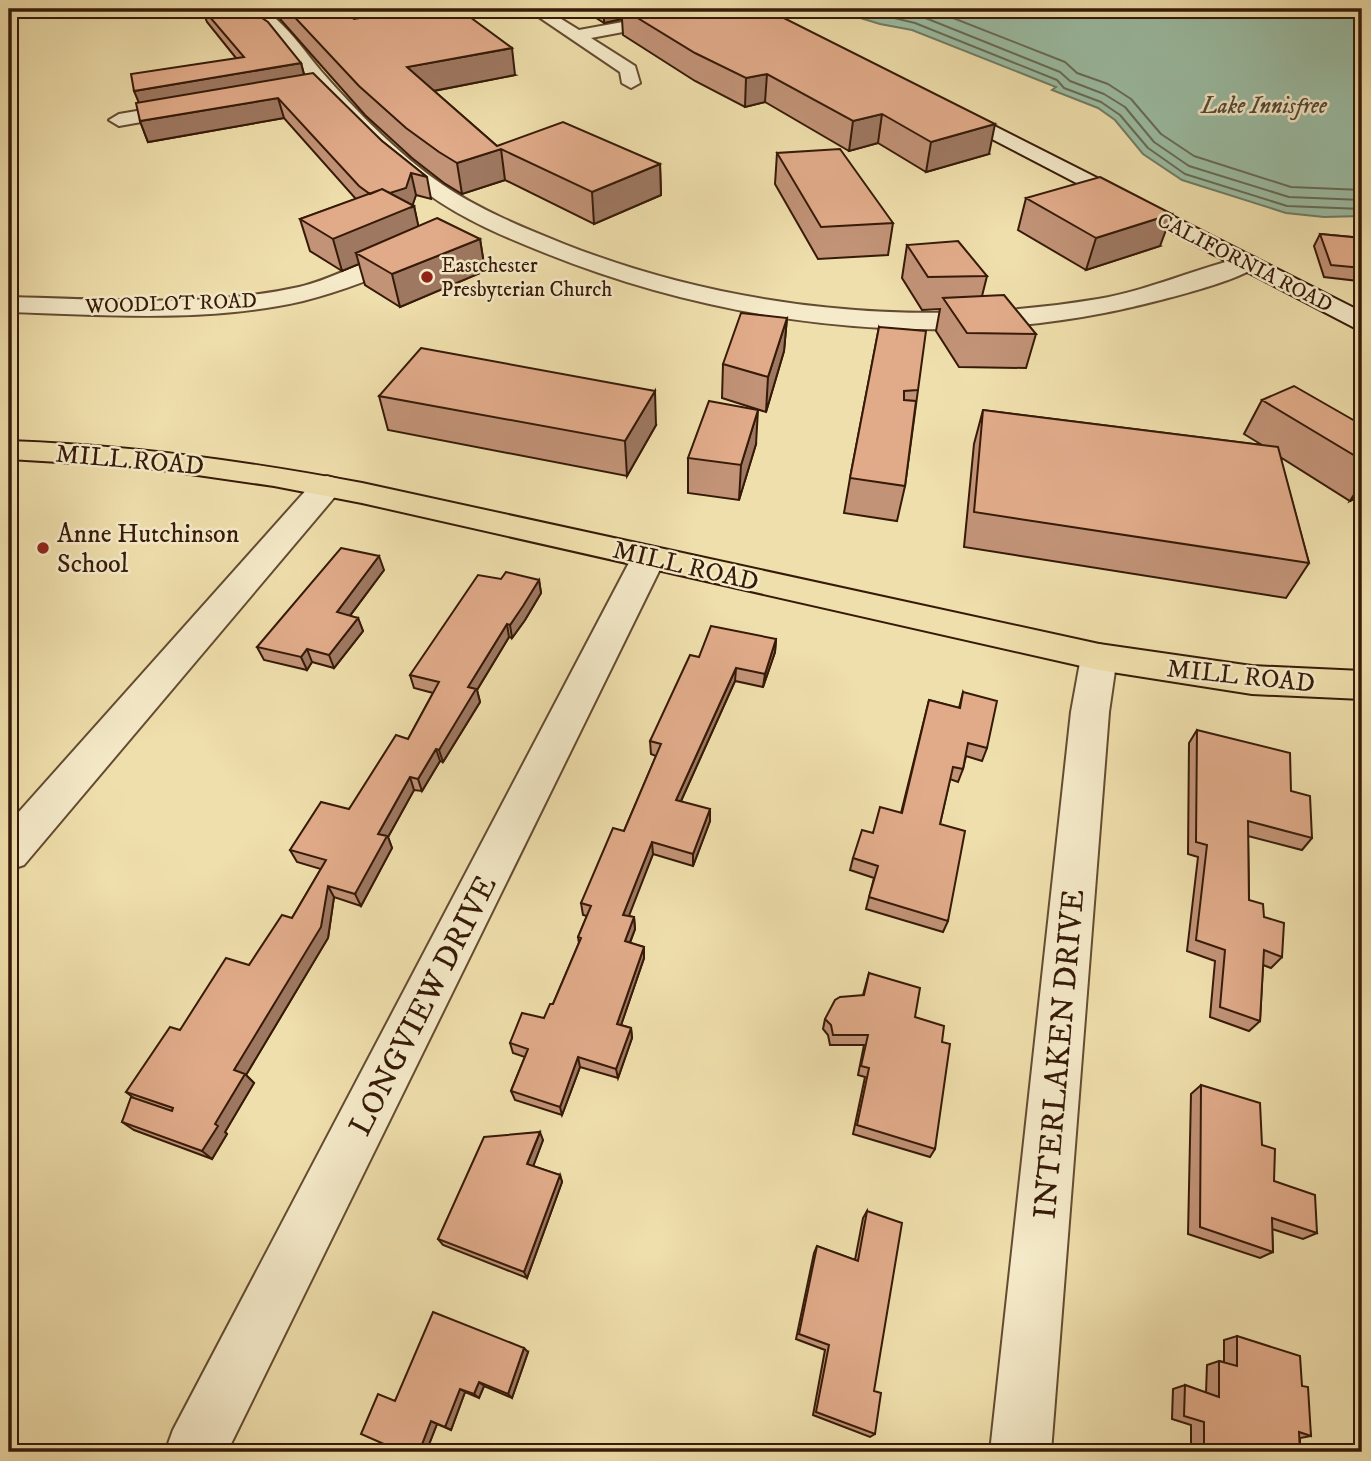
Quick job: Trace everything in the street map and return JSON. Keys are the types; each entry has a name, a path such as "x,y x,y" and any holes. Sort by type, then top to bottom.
{"main road":[{"name":"MILL ROAD","path":"9,450 146,458 252,471 1099,657 1252,680 1362,685"}],"street":[{"path":"247,9 268,18 323,84 425,182 467,211 576,259 683,290 799,311 874,318 959,320 1078,310 1177,289 1248,263"},
{"path":"535,9 579,35 629,70 631,83"},
{"path":"579,35 719,9"},
{"path":"296,89 323,84"},
{"name":"CALIFORNIA ROAD","path":"927,98 1362,322"},
{"path":"119,120 214,103"},
{"path":"461,230 485,219"},
{"name":"WOODLOT ROAD","path":"9,305 176,307 256,302 348,280 437,241"},
{"path":"9,852 327,486"},
{"name":"LONGVIEW DRIVE","path":"195,1452 649,557"},
{"name":"INTERLAKEN DRIVE","path":"1020,1452 1090,712 1099,657"}],"water":[{"name":"Lake Innisfree","path":"831,9 1362,9 1362,216 1324,217 1286,213 1182,180 1143,154 1115,120 1098,108 1052,90 1056,87 912,30 880,24"}],"building":[{"path":"203,9 249,9 268,22 301,63 134,91 131,74 244,57"},
{"path":"287,9 341,9 354,19 414,9 459,9 512,48 407,67 497,146 563,122 660,164 592,192 501,149 457,163 406,128 359,86"},
{"path":"623,9 766,9 995,124 931,142 882,114 853,121 767,74 746,78 695,53"},
{"path":"313,73 382,141 427,177 411,173 406,188 390,193 382,189 370,194 359,186 278,98 140,121 136,103"},
{"path":"840,149 893,223 821,227 777,153"},
{"path":"1100,177 1172,214 1096,238 1026,198"},
{"path":"382,189 414,206 333,239 300,219"},
{"path":"437,218 480,239 392,274 356,253"},
{"path":"1320,234 1362,238 1362,268 1331,265"},
{"path":"958,241 987,276 928,277 907,245"},
{"path":"1004,295 1036,334 967,333 943,298"},
{"path":"741,313 787,318 768,377 723,364"},
{"path":"879,327 926,331 918,390 904,391 904,400 916,401 905,486 850,478"},
{"path":"421,348 655,391 625,441 379,396"},
{"path":"1294,386 1362,425 1362,460 1262,400"},
{"path":"709,401 758,410 741,465 688,458"},
{"path":"983,410 1278,447 1309,563 974,512"},
{"path":"341,548 379,556 337,612 358,618 329,655 307,649 301,657 257,647"},
{"path":"506,572 539,580 510,625 507,624 468,687 476,689 439,750 436,749 418,779 410,777 378,834 387,836 355,894 328,886 321,927 234,1070 245,1074 202,1151 122,1122 131,1097 172,1111 173,1108 126,1092 170,1027 180,1030 226,958 249,965 282,915 292,918 326,860 290,850 321,802 349,809 396,735 408,739 439,682 410,675 478,575 501,579"},
{"path":"711,626 776,639 765,674 736,668 676,800 710,809 693,854 652,842 623,915 634,917 625,941 644,947 617,1024 631,1028 616,1069 578,1057 560,1107 511,1091 528,1049 510,1043 522,1013 544,1018 550,1004 553,1004 581,938 578,937 591,906 581,903 613,828 624,831 661,744 650,741 690,655 699,657"},
{"path":"963,692 997,701 987,748 968,743 963,769 953,767 940,824 965,831 948,921 869,897 878,866 853,858 862,830 873,833 880,807 902,813 929,700 960,708"},
{"path":"1197,730 1290,753 1291,791 1310,796 1312,838 1248,821 1249,900 1263,904 1264,917 1284,923 1282,957 1264,950 1260,1021 1220,1007 1225,950 1196,940 1207,845 1196,842"},
{"path":"869,973 920,988 915,1017 944,1026 942,1042 950,1044 935,1149 857,1125 869,1068 861,1066 868,1035 833,1035 831,1025 825,1019 835,1000 840,997 864,995"},
{"path":"1201,1085 1260,1103 1262,1145 1275,1149 1274,1181 1315,1195 1317,1233 1272,1218 1273,1252 1200,1227"},
{"path":"540,1132 527,1164 560,1175 524,1272 438,1239 484,1137"},
{"path":"867,1211 902,1223 874,1391 881,1393 875,1434 816,1412 829,1345 799,1334 817,1246 858,1261"},
{"path":"433,1312 524,1348 508,1394 479,1382 474,1394 460,1389 445,1427 431,1421 419,1452 402,1452 361,1434 378,1394 395,1401"},
{"path":"1237,1336 1300,1356 1302,1386 1308,1387 1311,1436 1299,1432 1300,1452 1204,1452 1204,1422 1184,1416 1185,1385 1219,1397 1219,1361 1237,1366"}],"place":[{"name":"Eastchester Presbyterian Church","path":"427,277"},
{"name":"Anne Hutchinson School","path":"43,548"}]}
